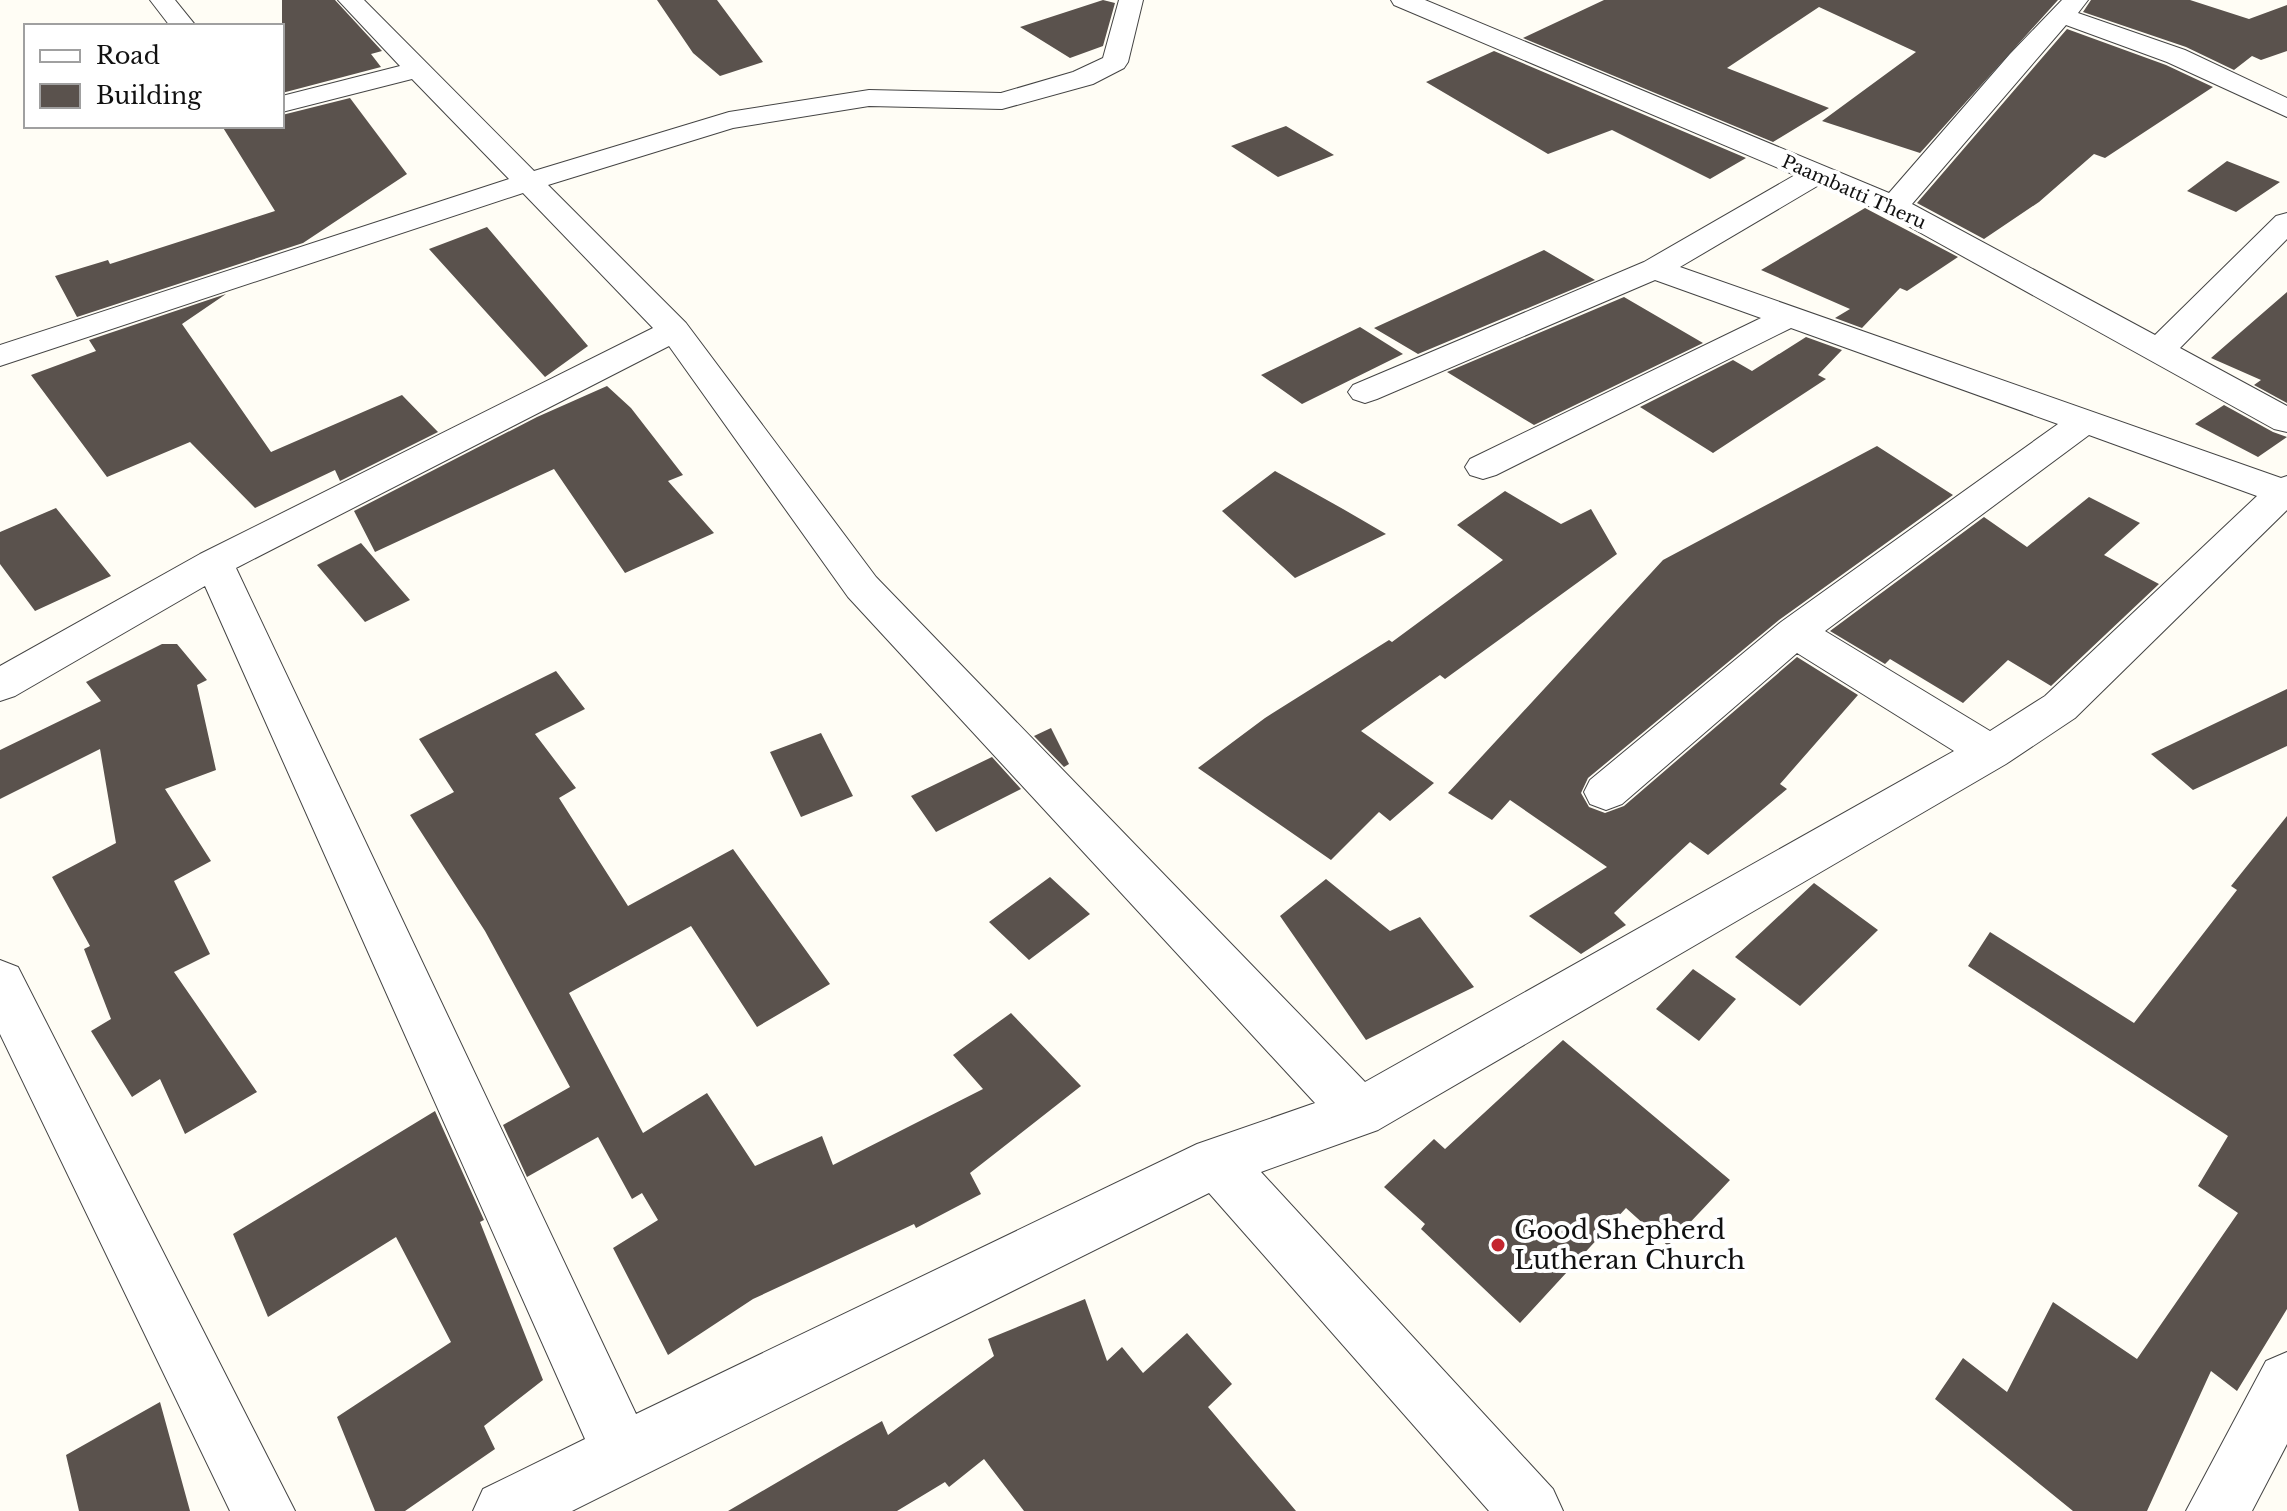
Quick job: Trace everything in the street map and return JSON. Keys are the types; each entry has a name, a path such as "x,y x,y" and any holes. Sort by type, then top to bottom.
{"street":[{"path":"162,0 181,24"},
{"path":"350,0 415,70 674,330 862,587 1359,1113"},
{"path":"0,356 528,182 729,120 869,98 1002,101 1083,78 1115,62 1131,0"},
{"path":"1416,6 1470,0"},
{"name":"Paambatti Theru","path":"1416,6 1894,206 2287,421"},
{"path":"1894,206 2068,8 2252,89 2287,109"},
{"path":"284,103 415,70"},
{"path":"1365,392 1604,288 1655,269 1817,174"},
{"path":"2159,350 2287,222"},
{"path":"505,1511 1216,1162 1359,1113 1990,752 2060,707 2286,491 1655,269"},
{"path":"1483,467 1790,316"},
{"path":"0,685 214,563 674,330"},
{"path":"1606,792 1795,632 2087,420"},
{"path":"214,563 623,1454"},
{"path":"1795,632 1990,752"},
{"path":"0,982 263,1511"},
{"path":"1216,1162 1531,1511"},
{"path":"2218,1511 2287,1382"}],"building":[{"path":"282,0 335,0 382,51 371,54 381,67 284,92"},
{"path":"657,0 717,0 763,62 720,76 693,53"},
{"path":"1103,0 1115,3 1103,46 1070,58 1020,27"},
{"path":"1604,0 2058,0 1920,153 1822,121 1916,52 1819,7 1727,68 1829,108 1773,142 1523,38"},
{"path":"2091,0 2190,0 2249,19 2287,5 2287,51 2261,60 2252,56 2234,70 2186,47 2083,12"},
{"path":"2067,29 2166,65 2213,87 2105,158 2094,154 2039,202 1984,239 1917,203"},
{"path":"1494,51 1746,158 1710,179 1612,130 1548,154 1426,82"},
{"path":"350,98 407,174 303,243 77,317 55,276 108,260 110,264 275,211 223,128 284,128 284,114"},
{"path":"1286,126 1334,155 1278,177 1231,146"},
{"path":"2227,161 2280,182 2236,212 2187,191"},
{"path":"1865,208 1958,257 1907,291 1900,288 1862,328 1835,318 1850,309 1761,270"},
{"path":"487,227 588,346 545,377 429,249"},
{"path":"1544,250 1595,280 1418,354 1374,328"},
{"path":"2287,292 2287,403 2254,385 2261,380 2211,358"},
{"path":"226,294 182,324 271,452 402,395 438,432 340,481 335,470 255,508 190,442 107,477 31,375 96,351 89,340"},
{"path":"1624,297 1703,343 1534,425 1447,372"},
{"path":"1360,327 1403,354 1302,404 1261,375"},
{"path":"1806,337 1842,350 1818,375 1826,379 1713,453 1640,407 1733,360 1752,371"},
{"path":"607,386 631,408 683,475 668,481 714,533 625,573 554,469 375,552 354,511 537,417"},
{"path":"2224,405 2287,437 2258,457 2195,424"},
{"path":"1877,446 1953,495 1779,620 1588,778 1581,793 1589,807 1605,813 1624,806 1797,657 1858,695 1780,784 1787,789 1708,855 1690,842 1614,913 1626,925 1581,954 1529,916 1607,867 1510,800 1492,820 1448,793 1663,560"},
{"path":"1275,471 1386,534 1295,578 1222,511"},
{"path":"1505,491 1561,524 1591,509 1617,554 1445,679 1440,675 1361,731 1434,783 1390,821 1379,812 1331,860 1198,768 1265,718 1389,640 1392,642 1503,560 1457,525"},
{"path":"2089,497 2140,523 2104,555 2159,584 2051,686 2008,660 1963,703 1890,659 1885,664 1830,631 1984,517 2027,547"},
{"path":"56,508 111,576 35,611 0,564 0,532"},
{"path":"361,543 410,600 365,622 317,565"},
{"path":"162,644 177,644 207,680 197,685 216,770 165,789 211,861 174,881 210,954 174,972 257,1092 185,1134 160,1079 132,1097 91,1031 111,1019 84,949 90,946 52,877 116,843 100,749 0,799 0,750 101,701 86,682"},
{"path":"556,671 585,709 535,734 576,788 559,798 628,906 733,849 830,984 757,1027 691,926 569,993 643,1133 707,1093 755,1166 822,1136 833,1165 983,1089 953,1055 1011,1013 1081,1086 970,1173 981,1194 916,1228 914,1224 753,1299 668,1355 613,1248 658,1220 642,1193 632,1199 598,1137 527,1177 503,1125 570,1087 485,931 410,815 454,792 419,739"},
{"path":"2287,689 2287,746 2193,790 2151,754"},
{"path":"1051,728 1069,764 1064,767 1034,736"},
{"path":"821,733 853,796 801,817 770,752"},
{"path":"992,757 1021,789 936,832 911,796"},
{"path":"2287,816 2287,1309 2237,1391 2211,1371 2147,1511 2073,1511 1935,1399 1963,1358 2007,1392 2053,1302 2137,1359 2238,1213 2198,1186 2228,1136 1968,966 1990,932 2134,1023 2237,890 2231,886"},
{"path":"1050,877 1090,914 1029,960 989,922"},
{"path":"1326,879 1390,931 1420,917 1474,987 1366,1040 1280,916"},
{"path":"1814,883 1878,930 1800,1006 1735,957"},
{"path":"1693,969 1736,999 1699,1041 1656,1009"},
{"path":"1563,1040 1730,1180 1668,1246 1626,1208 1520,1323 1421,1229 1425,1224 1384,1187 1434,1139 1445,1149"},
{"path":"435,1111 484,1220 480,1222 543,1380 484,1426 495,1449 405,1511 375,1511 337,1417 451,1342 396,1237 268,1317 233,1234"},
{"path":"1085,1299 1107,1361 1122,1347 1143,1373 1187,1333 1232,1384 1208,1407 1296,1511 1024,1511 984,1459 949,1487 945,1482 897,1511 728,1511 882,1421 888,1435 994,1356 988,1339"},
{"path":"160,1402 190,1511 79,1511 66,1455"}],"place":[{"name":"Good Shepherd Lutheran Church","path":"1498,1245"}]}
